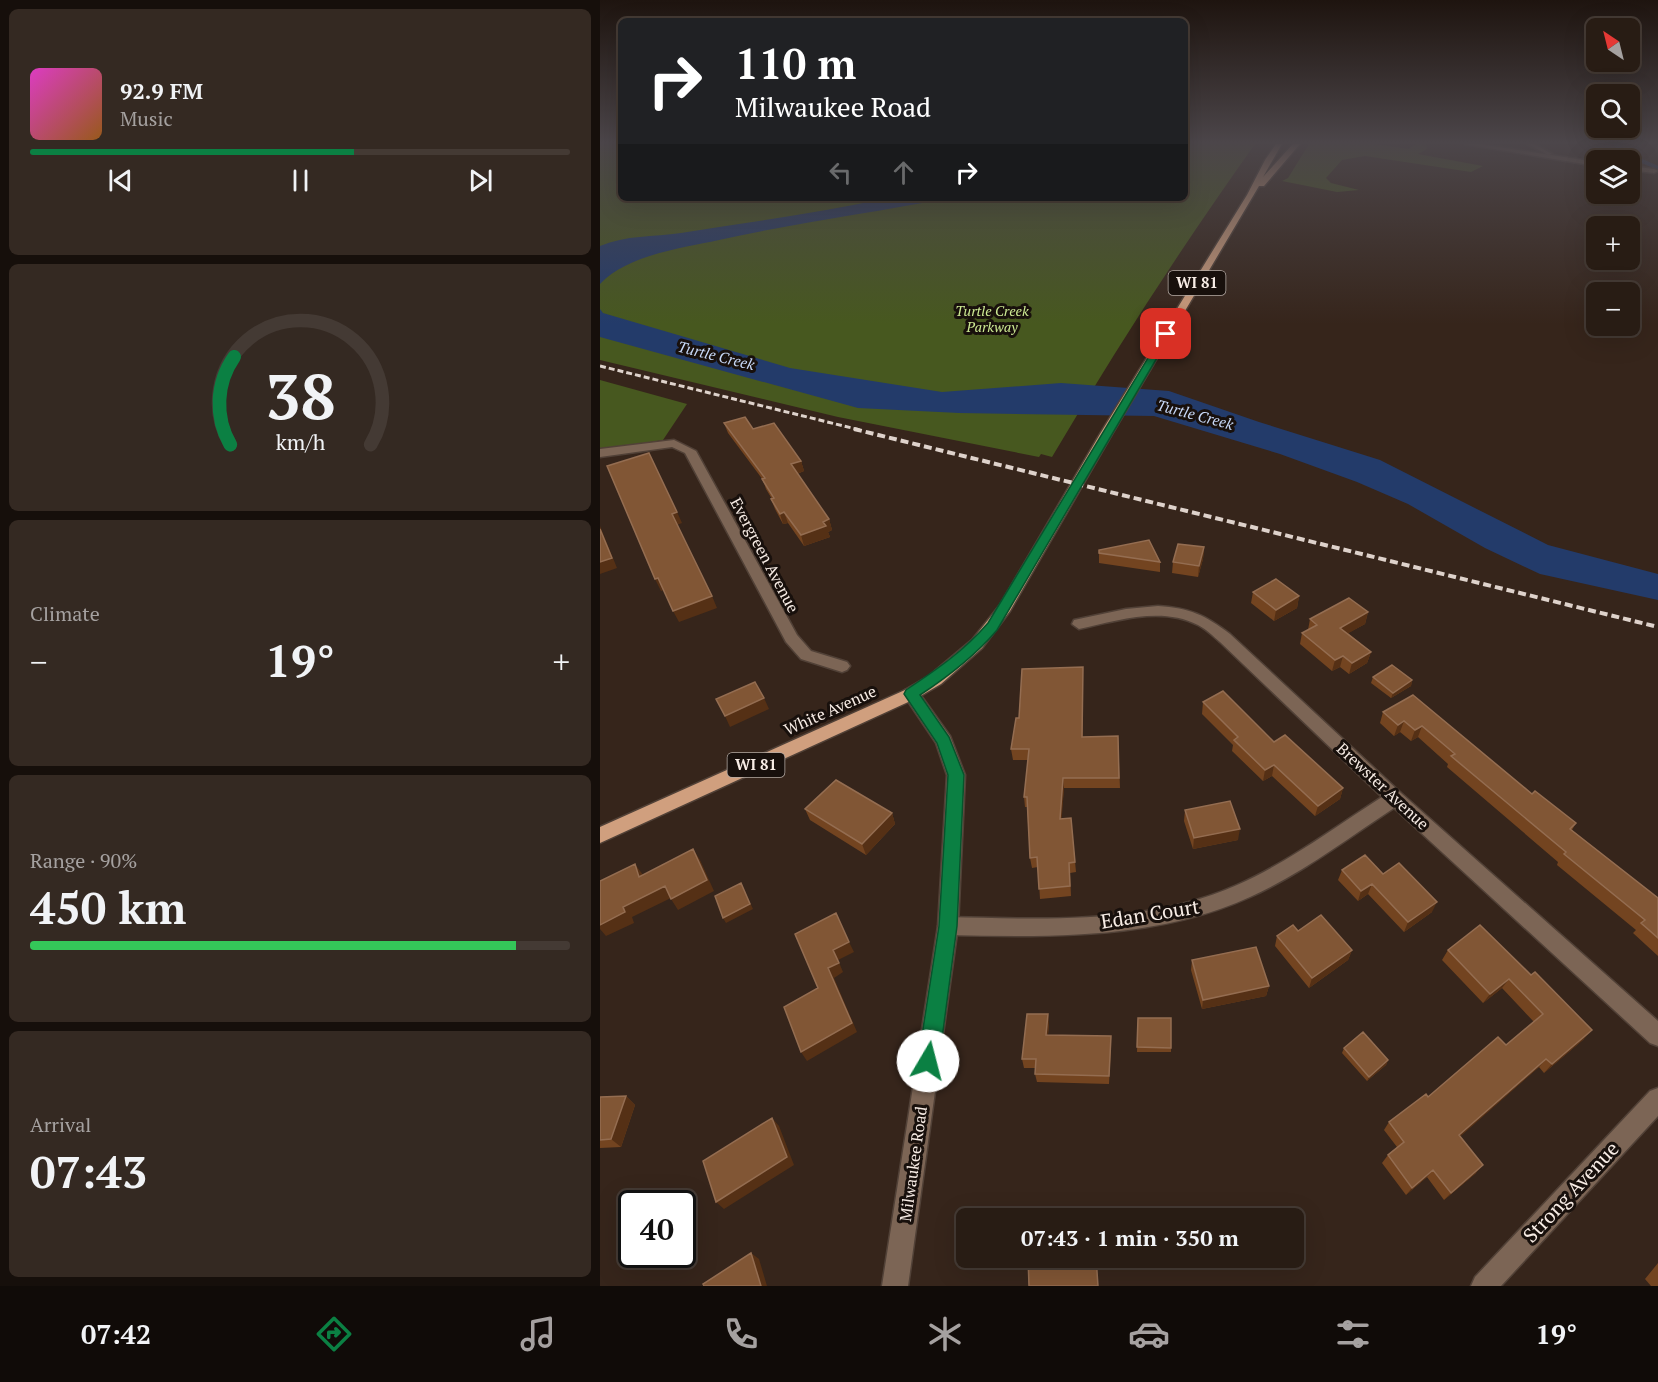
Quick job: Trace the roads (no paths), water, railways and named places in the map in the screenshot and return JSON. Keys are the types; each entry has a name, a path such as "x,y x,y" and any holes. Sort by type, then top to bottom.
{"main road":[{"name":"WI 81","path":"911,694 954,665 993,626 1246,204"},
{"name":"White Avenue","path":"600,836 911,694"}],"street":[{"name":"Evergreen Avenue","path":"600,453 674,443 690,451 791,638 806,655 842,666"},
{"name":"Brewster Avenue","path":"1079,624 1135,613 1171,611 1203,621 1225,638 1395,798 1658,1035"},
{"name":"Milwaukee Road","path":"895,1286 948,926 956,775 944,741 911,694"},
{"name":"Edan Court","path":"948,926 1035,928 1132,920 1181,912 1223,900 1252,887 1395,798"},
{"name":"Strong Avenue","path":"1484,1286 1658,1099"}],"water":[{"path":"856,204 914,204 776,228 656,254 625,266 600,284 600,246 610,242"},
{"name":"Turtle Creek","path":"600,309 603,313 790,368 942,392 1061,383 1169,391 1380,460 1548,545 1658,574 1658,600 1540,574 1485,548 1408,504 1357,482 1280,454 1154,416 959,413 858,408 600,337"}],"railway":[{"path":"600,366 860,430"},
{"path":"854,429 1658,627"}],"park label":[{"name":"Turtle Creek Parkway","path":"992,320"}]}
